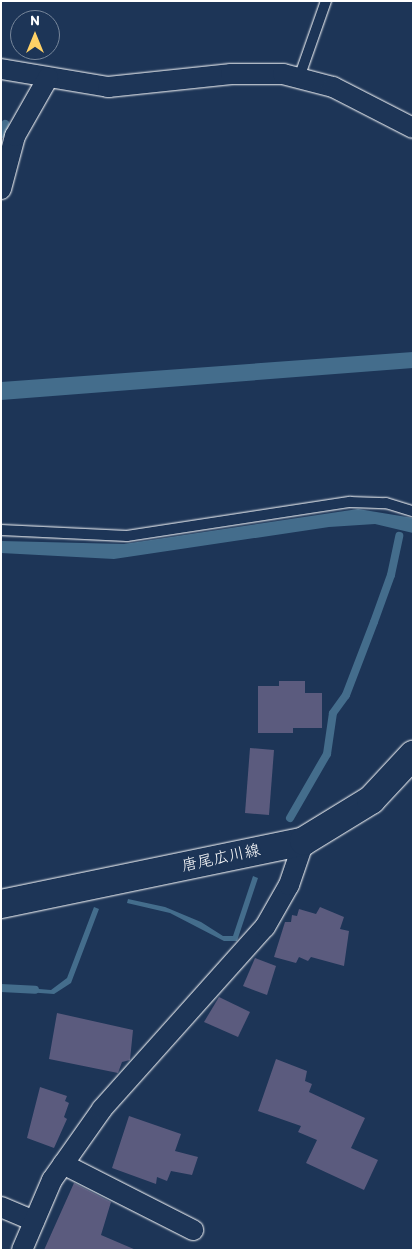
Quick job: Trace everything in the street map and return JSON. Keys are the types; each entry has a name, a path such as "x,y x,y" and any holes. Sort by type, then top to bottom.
{"main road":[{"name":"唐尾広川線","path":"1,904 304,841 372,800 413,755"}],"street":[{"path":"1,69 108,87 230,74 284,74 333,87 413,128"},
{"path":"1,188 15,136 48,78"},
{"path":"22,1250 52,1180 102,1109 264,927 289,885 304,841"},
{"path":"63,1164 193,1230"},
{"path":"1,1207 34,1221"}],"lane":[{"path":"299,78 326,1"},
{"path":"1,530 127,536 350,502 386,503 413,511"}],"water":[{"path":"413,352 413,368 1,400 1,382"},
{"path":"358,509 413,518 413,533 375,524 329,527 114,559 1,553 1,541 124,544"},
{"path":"253,876 258,878 237,941 224,941 170,913 127,903 128,899 165,907 201,922 223,936 233,936"},
{"path":"94,907 99,909 71,983 54,994 26,992 27,988 51,990 67,978"}],"building":[{"path":"279,681 305,681 305,693 322,693 322,728 293,728 293,733 258,733 258,686 279,686"},
{"path":"250,748 274,750 269,815 245,813"},
{"path":"320,907 344,917 340,929 349,931 344,966 311,957 308,961 299,957 296,963 274,957 285,922 291,922 292,915 297,916 299,909 316,914"},
{"path":"255,958 276,966 267,995 243,986"},
{"path":"219,997 250,1012 238,1037 204,1022"},
{"path":"57,1013 133,1030 130,1060 122,1062 118,1073 49,1059"},
{"path":"276,1059 307,1071 305,1081 312,1084 309,1092 365,1118 351,1148 378,1160 364,1190 306,1163 317,1140 298,1132 301,1126 258,1111"},
{"path":"40,1087 67,1096 65,1101 69,1103 64,1117 67,1119 54,1148 27,1138"},
{"path":"129,1116 181,1134 175,1151 198,1157 192,1175 171,1171 167,1181 157,1177 156,1184 112,1168"},
{"path":"74,1183 111,1202 101,1235 136,1250 44,1250"}],"waterway":[{"path":"1,134 5,124"},
{"path":"290,818 327,754 333,713 346,695 374,622 391,575 399,536"},
{"path":"1,988 35,990"}]}
